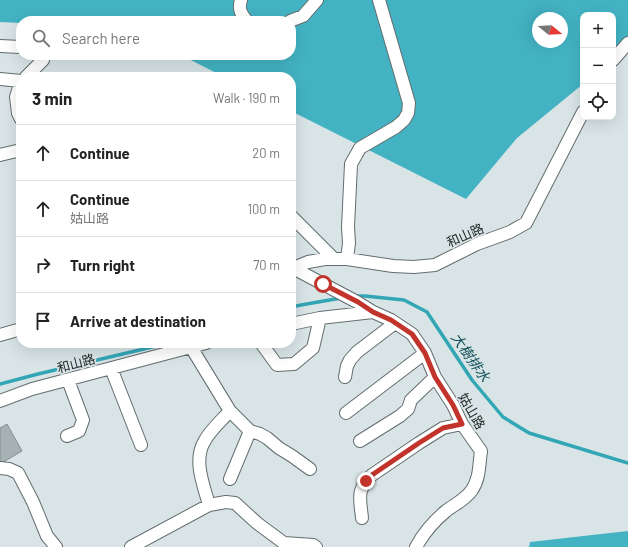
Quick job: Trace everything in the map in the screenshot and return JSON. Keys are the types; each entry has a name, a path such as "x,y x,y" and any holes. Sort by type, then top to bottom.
{"street":[{"path":"241,0 241,13 243,16"},
{"path":"296,19 303,16 317,0"},
{"path":"347,259 349,244 348,227 351,164 360,148 396,127 404,120 408,113 409,103 379,0"},
{"path":"616,57 628,43"},
{"path":"0,46 16,47"},
{"path":"31,72 43,60"},
{"path":"0,79 16,81"},
{"name":"和山路","path":"296,267 308,262 325,259 347,259 393,266 414,267 435,264 477,244 510,232 526,223 580,118"},
{"path":"0,155 16,151"},
{"path":"296,221 334,259"},
{"name":"姑山路","path":"296,271 358,302 373,312 391,320 412,334 425,353 435,377 453,405 462,424 481,451 478,477 472,490 463,500 446,511 429,528 420,539 416,547"},
{"path":"296,323 320,318 373,312"},
{"path":"264,348 277,365 294,364 313,348 320,318"},
{"path":"345,377 347,366 357,352 395,323"},
{"path":"0,336 16,331"},
{"name":"和山路","path":"0,401 32,390 184,348"},
{"path":"192,348 230,411 250,431 267,438 310,469"},
{"path":"346,413 425,353"},
{"path":"111,368 141,445"},
{"path":"360,441 400,416 408,409 411,400 435,377"},
{"path":"67,436 79,431 83,420 68,380"},
{"path":"209,505 199,467 200,455 203,442 230,411"},
{"path":"362,518 360,492 366,481 372,475 443,428 462,424"},
{"path":"230,480 250,431"},
{"path":"0,468 9,469 18,473 33,502 47,536 56,547"},
{"path":"131,547 209,505 226,502 235,503 257,523 284,543 313,545 316,547"}],"shaded area":[{"path":"0,0 628,0 628,46 616,56 616,12 580,12 580,86 517,138 466,199 296,114 296,72 214,72 191,60 296,60 296,16 16,16 16,23 0,22"},
{"path":"628,531 628,547 529,547 530,542"}],"building":[{"path":"7,424 22,451 0,464 0,428"}],"waterway":[{"name":"大樹排水","path":"355,296 404,300 427,312 472,380 503,417 529,433 628,463"},
{"name":"大樹排水","path":"296,306 341,298"},
{"name":"大樹排水","path":"0,384 148,348"}],"route":[{"path":"323,284 358,302 373,312 391,320 412,334 425,353 435,377 453,405 462,424 443,428 372,475 366,481"}]}
